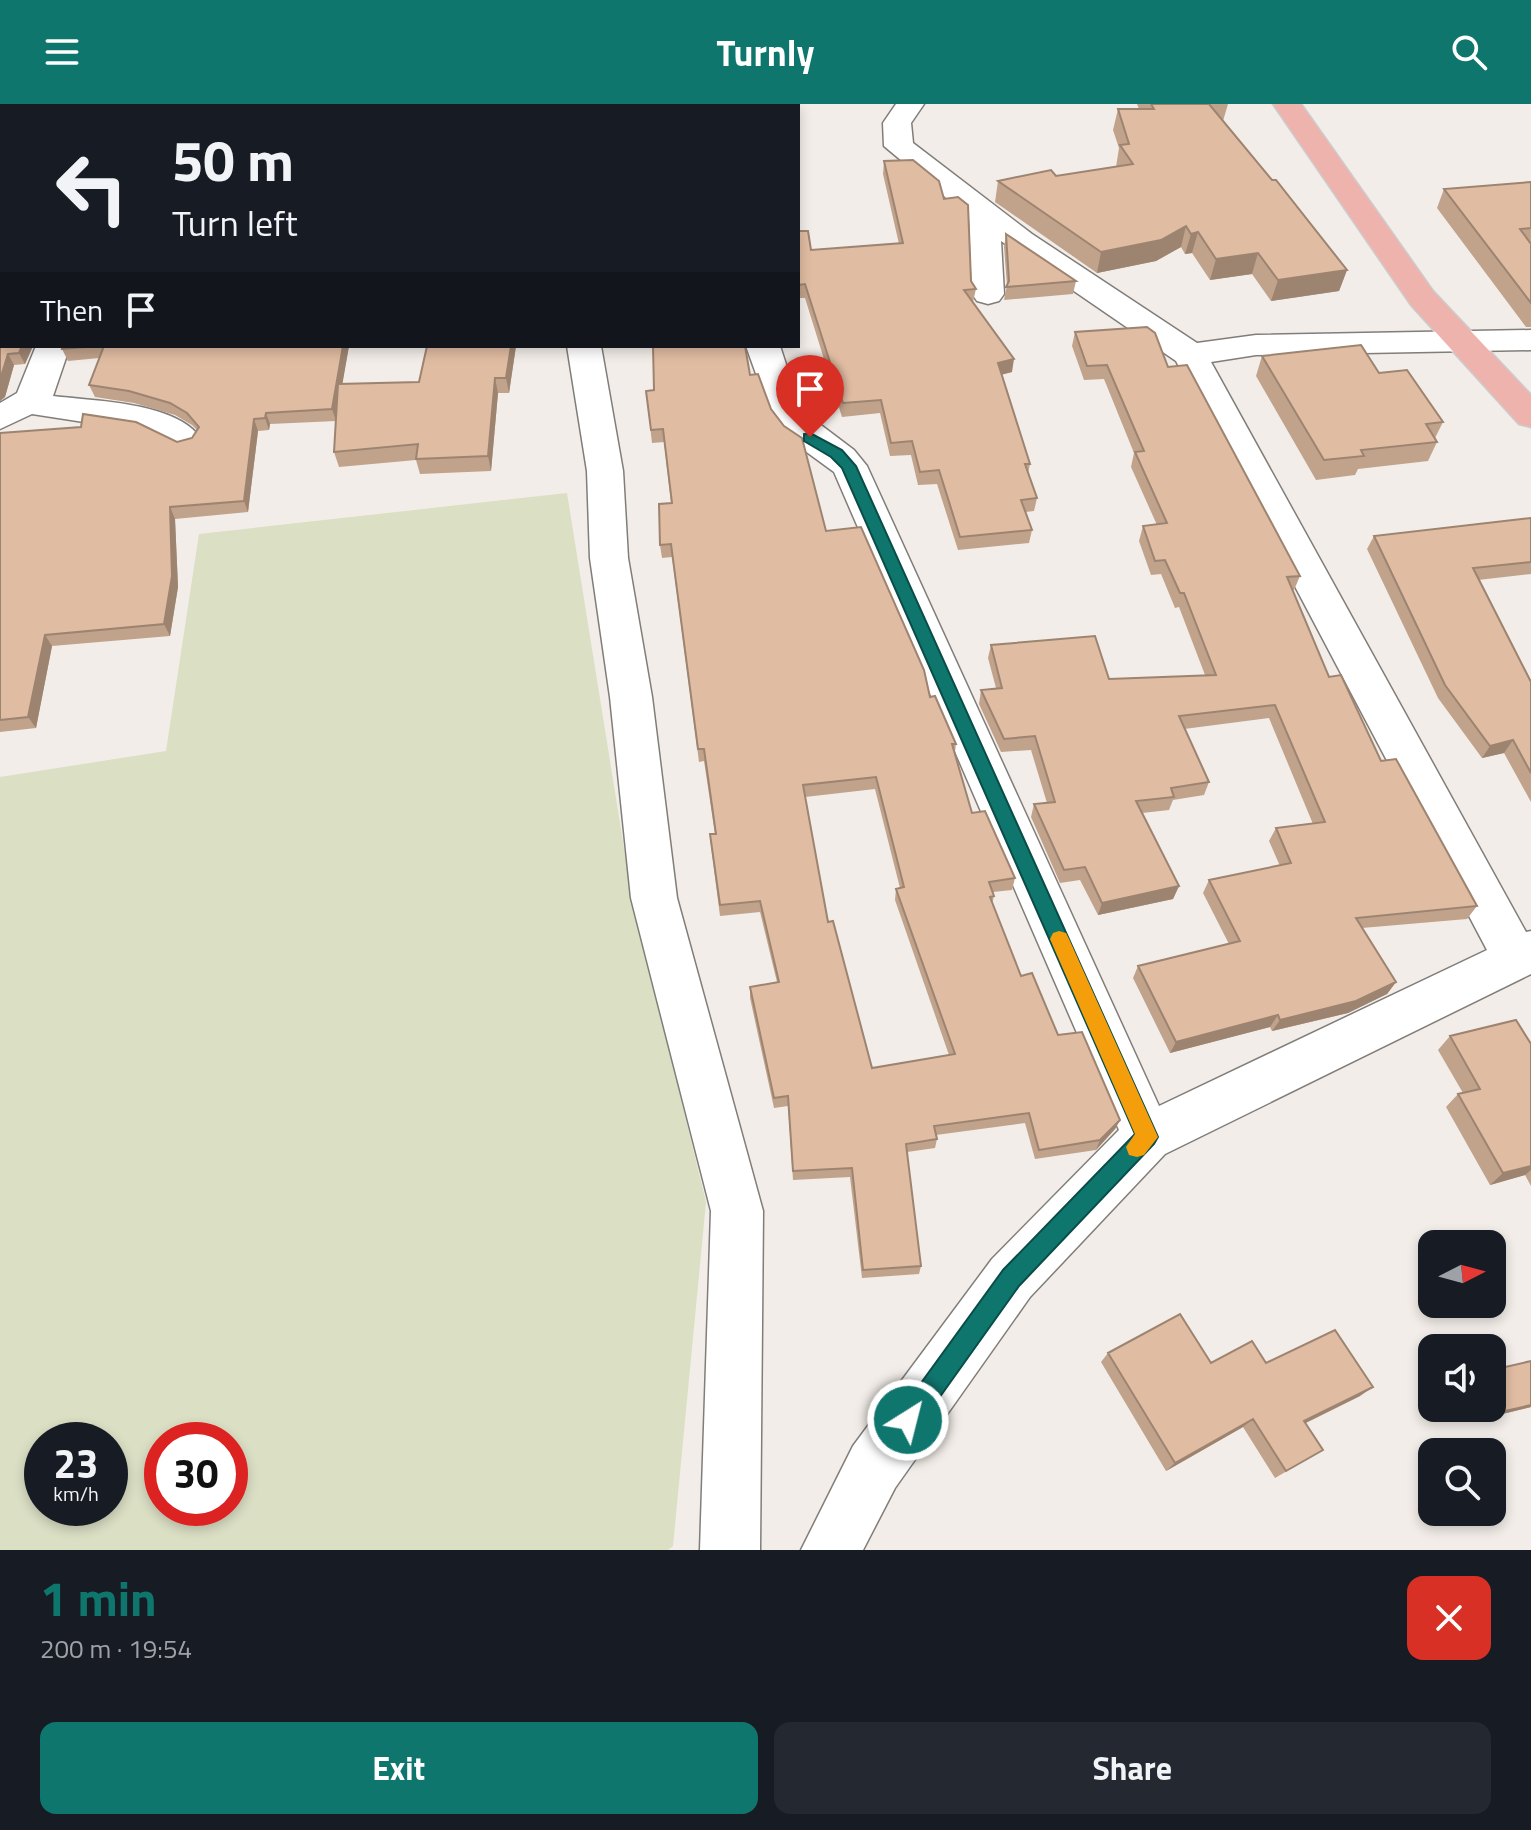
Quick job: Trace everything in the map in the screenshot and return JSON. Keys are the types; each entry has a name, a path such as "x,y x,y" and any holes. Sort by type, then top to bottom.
{"main road":[{"path":"1287,104 1422,298 1531,416"}],"street":[{"path":"831,1550 874,1467 1011,1278 1147,1137 1388,1023 1523,954 1190,355 1157,328 1022,241 928,172 899,146 897,123 910,104"},
{"path":"984,213 988,294"},
{"path":"1190,355 1256,345 1531,340"},
{"path":"0,418 32,399 52,348"},
{"path":"584,348 605,471 609,558 631,697 654,898 737,1211 730,1550"},
{"path":"764,348 791,423 837,453 849,466 1147,1137"},
{"path":"32,399 44,406 151,421 183,439"}],"green space":[{"path":"567,493 632,898 706,1202 673,1546 668,1550 0,1550 0,777 166,751 199,534"}],"building":[{"path":"1151,104 1209,104 1272,180 1276,180 1347,270 1278,280 1258,253 1216,259 1198,232 1191,234 1186,226 1161,240 1101,252 998,181 1051,170 1056,176 1133,164 1120,145 1129,144 1118,109 1154,109"},
{"path":"913,160 939,181 944,199 958,197 968,205 971,281 976,289 964,290 1014,359 998,363 1030,464 1025,464 1037,498 1021,500 1032,530 960,537 939,470 920,472 912,441 891,443 881,400 843,403 805,284 800,285 800,231 808,231 811,250 903,243 884,161"},
{"path":"1531,182 1531,228 1520,229 1531,244 1531,303 1444,189"},
{"path":"1006,234 1076,281 1006,287 1009,281"},
{"path":"1147,327 1155,333 1168,367 1187,365 1300,576 1287,577 1329,677 1341,675 1381,761 1396,759 1477,906 1356,918 1396,982 1356,1001 1280,1020 1278,1015 1176,1042 1138,966 1240,941 1209,880 1291,863 1276,828 1325,822 1275,705 1179,716 1209,782 1171,788 1174,797 1136,801 1179,886 1102,903 1085,867 1064,870 1034,804 1055,802 1035,736 1004,739 981,690 1002,688 991,645 1095,636 1109,679 1216,675 1184,593 1180,593 1165,560 1155,561 1143,526 1167,523 1135,452 1144,451 1107,365 1087,366 1075,332"},
{"path":"1361,345 1379,373 1407,370 1443,422 1426,424 1437,442 1361,450 1364,456 1324,460 1262,356"},
{"path":"0,348 21,348 19,353 8,354 0,380"},
{"path":"103,348 343,348 332,409 266,413 265,418 254,419 244,501 170,507 172,576 164,624 45,635 28,717 0,720 0,433 81,427 83,414 136,422 177,442 192,438 199,427 187,413 170,403 129,391 89,385"},
{"path":"427,348 511,348 506,378 495,378 488,456 416,459 418,444 334,452 338,384 419,382"},
{"path":"653,348 745,348 750,375 758,374 771,409 784,426 802,438 826,531 861,527 924,670 930,697 935,696 956,744 952,744 972,813 985,811 1015,878 989,882 994,896 990,897 1021,976 1032,973 1058,1035 1082,1032 1120,1120 1100,1140 1039,1150 1029,1113 934,1126 937,1139 906,1144 921,1266 863,1270 852,1168 793,1171 788,1096 774,1098 750,987 779,982 760,901 720,905 710,834 716,834 704,749 698,749 671,544 660,545 659,504 672,503 663,429 651,430 646,391 654,390","holes":["876,777 904,887 896,889 955,1054 872,1068 833,921 828,922 803,785"]},
{"path":"1531,518 1531,562 1473,568 1531,682 1531,773 1513,740 1490,746 1445,685 1374,536"},
{"path":"1516,1020 1531,1044 1531,1166 1503,1173 1458,1094 1480,1089 1450,1036"},
{"path":"1180,1314 1211,1363 1252,1341 1266,1363 1335,1330 1373,1387 1304,1421 1323,1450 1286,1471 1253,1419 1175,1463 1108,1353"},
{"path":"1531,1361 1531,1405 1506,1411 1506,1367"}],"slow traffic":[{"path":"1059,939 1147,1137 1137,1147"}],"route":[{"path":"810,437 837,453 849,466 1147,1137 1011,1278 908,1420"}]}
